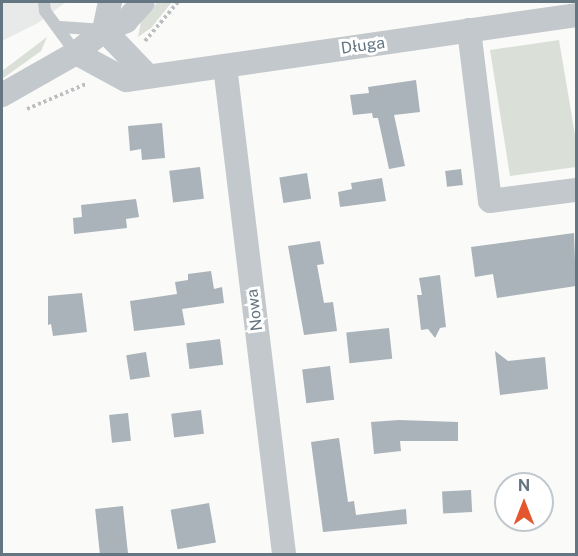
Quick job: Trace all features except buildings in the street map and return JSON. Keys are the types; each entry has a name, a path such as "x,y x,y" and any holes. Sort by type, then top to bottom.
{"street":[{"path":"104,30 110,2"},
{"path":"2,95 76,53 104,30 126,21 143,2"},
{"name":"Długa","path":"76,53 126,80 576,15"},
{"path":"104,30 148,76"},
{"path":"469,30 490,201 576,190"},
{"name":"Nowa","path":"225,66 284,555"}],"lane":[{"path":"44,2 45,11 60,27 76,53"},
{"path":"60,27 104,30"}],"path":[{"path":"138,48 178,2"},
{"path":"22,111 73,88"}],"shaded area":[{"path":"2,2 66,2 38,23 2,41"},
{"path":"158,2 172,2 151,28 138,37 142,17"},
{"path":"47,37 41,51 2,79 2,71"},
{"path":"559,40 576,141 576,167 510,176 490,50"}]}
